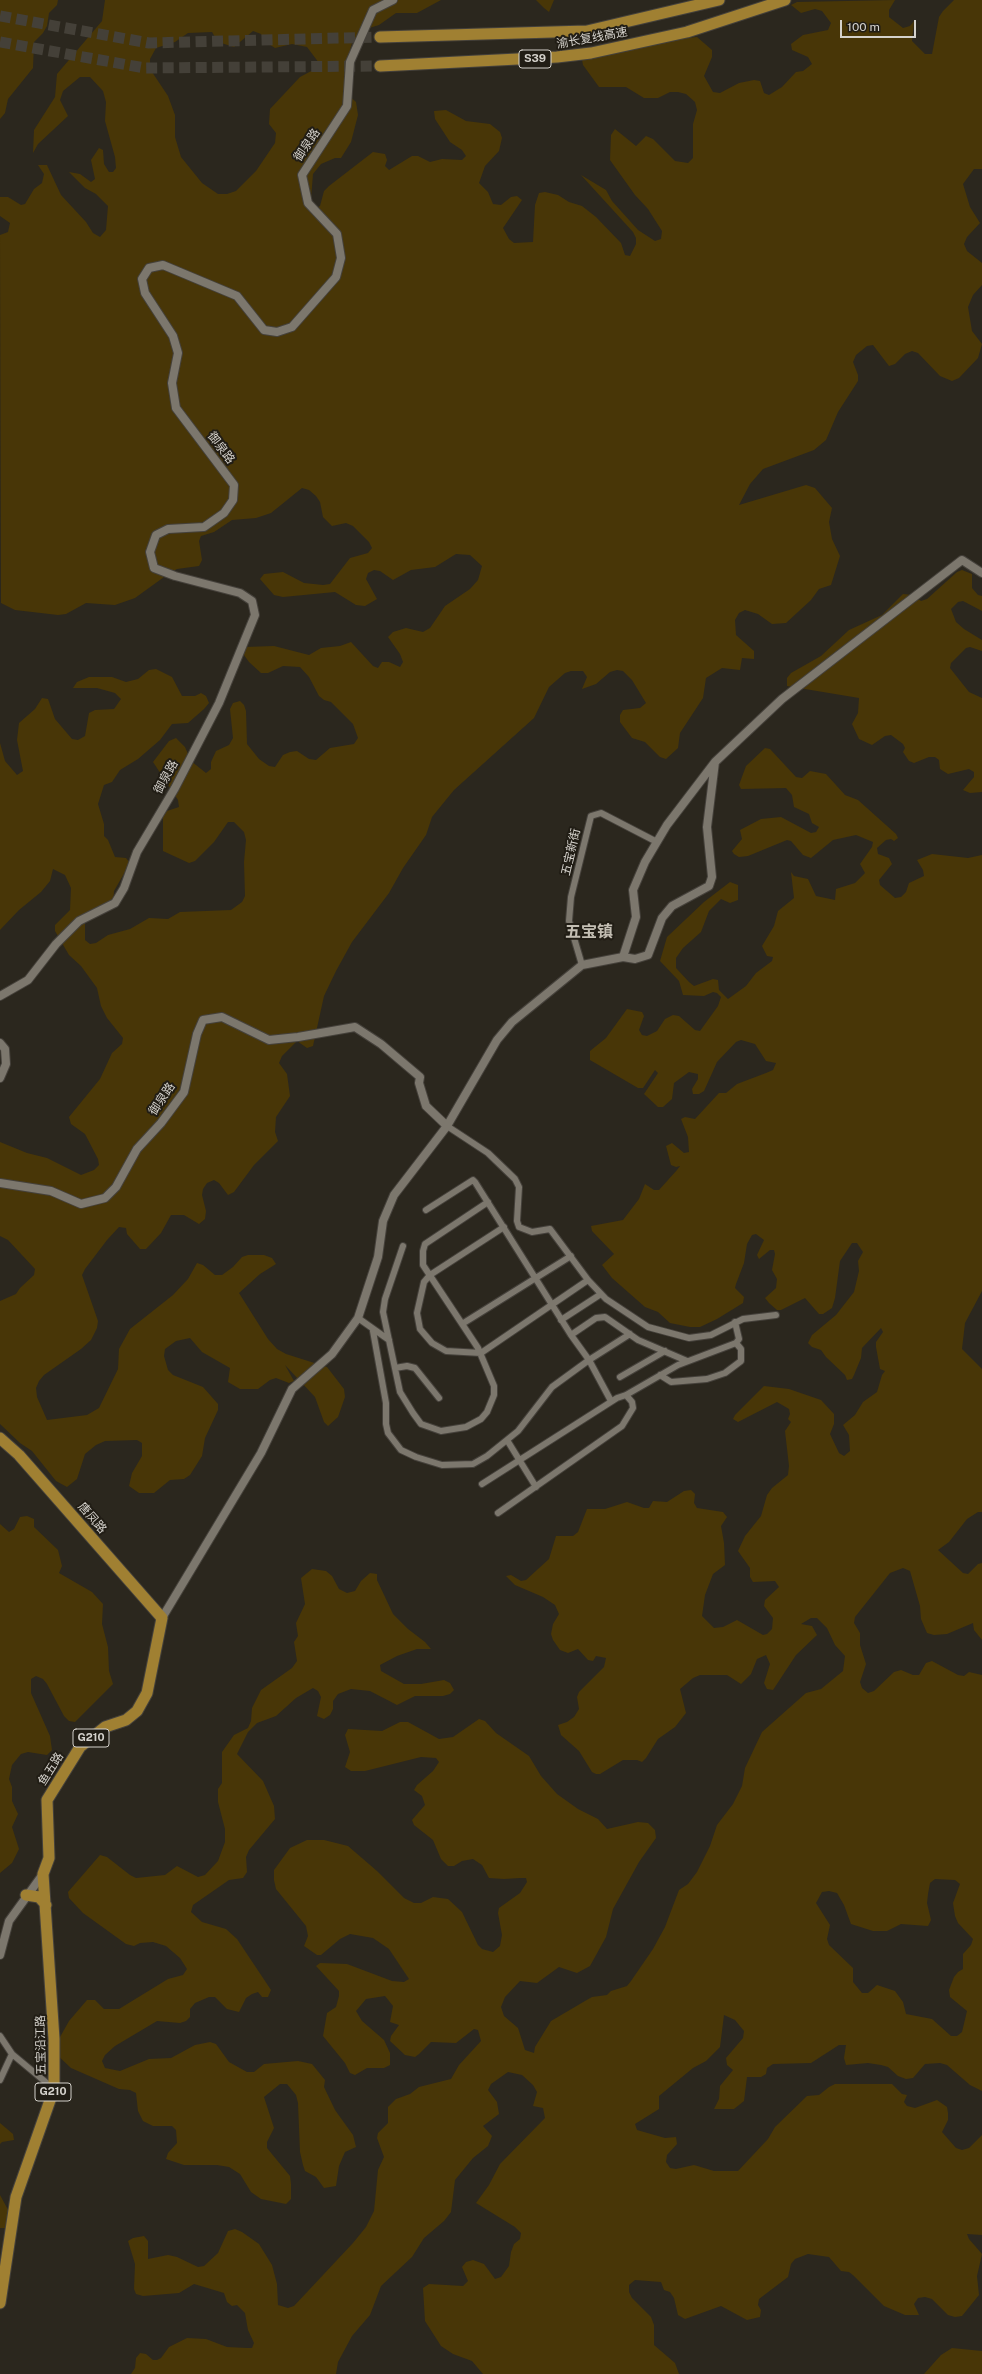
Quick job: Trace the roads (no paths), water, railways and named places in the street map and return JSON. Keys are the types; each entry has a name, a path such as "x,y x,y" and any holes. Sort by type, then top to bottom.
{"highway":[{"name":"渝长复线高速","path":"380,37 587,31 675,12 719,0"},
{"name":"渝长复线高速","path":"380,66 557,58 590,53 687,32 785,0"},
{"name":"唐凤路","path":"0,1438 19,1455 162,1618"},
{"name":"鱼五路","path":"43,1874 49,1858 48,1800 80,1747 105,1727 126,1720 137,1711 147,1694 162,1618"},
{"name":"五宝沿江路","path":"0,2303 16,2196 54,2089 54,2039 43,1874"},
{"path":"26,1895 33,1894 39,1897 46,1905"}],"street":[{"name":"御泉路","path":"0,996 28,980 56,944 79,921 115,903 124,888 137,852 175,788 219,703 255,615 252,601 240,593 175,576 154,568 150,552 156,535 168,529 204,527 224,513 233,500 234,485 176,408 172,383 178,353 173,336 145,293 142,279 149,268 163,265 237,296 264,330 276,332 292,327 336,277 341,258 337,234 308,203 302,175 347,106 350,62 373,10 393,0"},
{"path":"623,957 636,917 633,890 645,862 657,842 715,762 782,699 962,560 982,573"},
{"path":"162,1618 261,1453 292,1389 332,1354 358,1318 378,1257 383,1221 394,1195 447,1126 502,1034 512,1022 582,964 623,957 635,959 648,955 662,918 672,906 709,886 712,877 707,827 715,762"},
{"name":"五宝新街","path":"582,964 569,921 572,897 591,816 601,812 657,842"},
{"name":"御泉路","path":"0,1183 51,1191 81,1204 105,1198 116,1187 137,1149 161,1123 184,1092 197,1034 203,1020 222,1017 269,1040 298,1037 354,1027 381,1044 420,1076 419,1083 426,1106 447,1126"},
{"path":"0,1043 5,1049 6,1064 0,1078"},
{"path":"447,1126 488,1153 515,1179 519,1187 517,1222 519,1227 532,1232 550,1229 588,1280 601,1294 648,1327 683,1337 711,1335 735,1322 776,1315"},
{"path":"426,1210 472,1180 504,1227 561,1320 589,1360 612,1401"},
{"path":"403,1246 385,1299 383,1312 400,1392 412,1414 421,1424 441,1432 466,1428 481,1419 491,1405 494,1386 481,1353 423,1265 425,1244 488,1202"},
{"path":"504,1227 430,1275 424,1282 419,1297 417,1313 420,1329 432,1343 446,1351 481,1353 588,1280"},
{"path":"462,1324 571,1256"},
{"path":"561,1320 601,1294"},
{"path":"571,1335 596,1318 604,1317 630,1334 687,1361"},
{"path":"358,1318 373,1331 389,1340"},
{"path":"482,1484 612,1401 626,1395 687,1361 736,1343 739,1339 735,1322"},
{"path":"373,1331 386,1403 386,1424 392,1440 401,1450 416,1457 442,1465 473,1464 518,1432 552,1387 589,1360 630,1334"},
{"path":"660,1375 671,1382 707,1379 725,1372 741,1361 741,1348 736,1343"},
{"path":"620,1378 664,1351"},
{"path":"395,1368 407,1366 415,1368 439,1398"},
{"path":"498,1513 622,1426 633,1408 632,1402 626,1395"},
{"path":"507,1440 536,1487"},
{"path":"0,1955 9,1921 26,1895 43,1874"},
{"path":"0,2036 12,2054 54,2089"},
{"path":"0,2080 12,2054"}],"tunnel":[{"path":"0,16 149,43 380,37"},
{"path":"0,42 145,68 380,66"}],"district":[{"name":"五宝镇","path":"589,932"}]}
